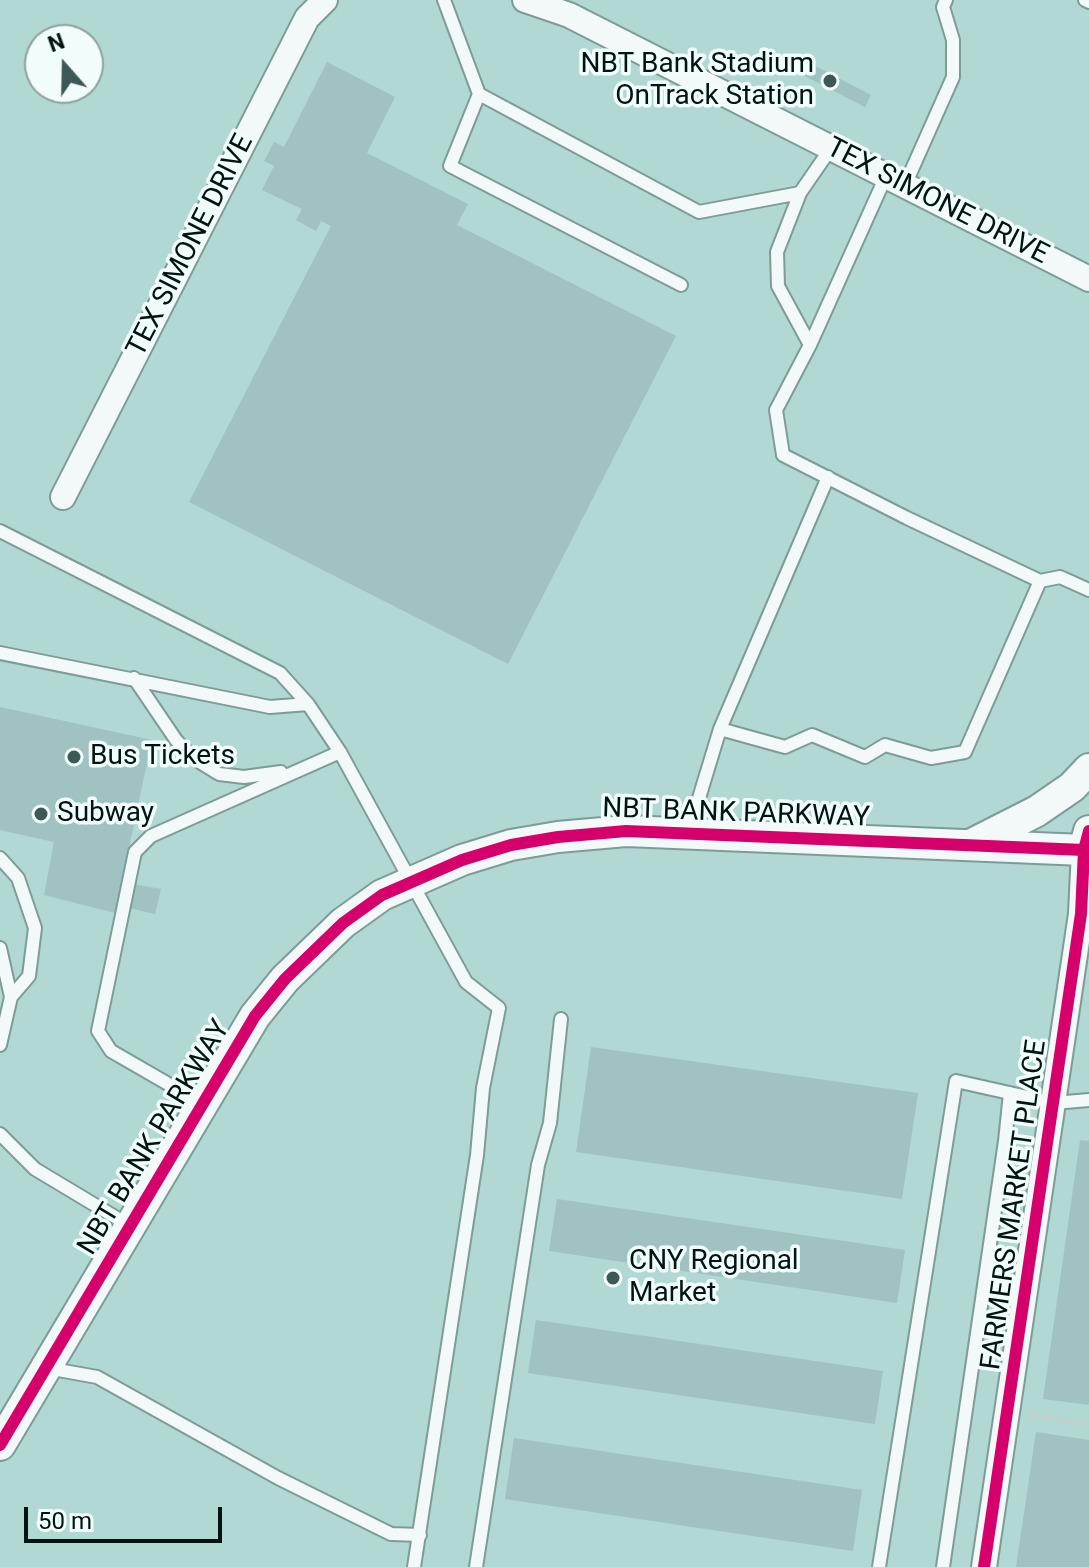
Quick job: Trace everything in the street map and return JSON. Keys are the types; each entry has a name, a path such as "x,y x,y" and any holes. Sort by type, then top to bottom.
{"street":[{"name":"TEX SIMONE DRIVE","path":"63,497 307,18 325,0"},
{"name":"TEX SIMONE DRIVE","path":"525,0 569,15 1089,279"},
{"name":"NBT BANK PARKWAY","path":"966,846 1037,811 1072,787 1089,769"},
{"name":"NBT BANK PARKWAY","path":"0,1445 255,1016 285,979 343,923 382,895 462,860 511,845 626,831 966,846 1086,841"},
{"name":"FARMERS MARKET PLACE","path":"984,1567 1081,914 1086,841"}],"lane":[{"path":"444,0 479,94 699,212 800,193"},
{"path":"946,0 943,7 953,40 953,77 776,410 783,455 1040,581 1060,577 1089,590"},
{"path":"479,94 450,166 681,285"},
{"path":"810,345 778,286 777,252 800,193 831,148"},
{"path":"688,834 720,729 828,477"},
{"path":"0,531 280,673 308,704 340,752 466,982 499,1008 483,1088 477,1155 414,1567"},
{"path":"720,729 785,747 812,735 865,757 885,745 931,758 965,752 1040,581"},
{"path":"0,653 270,707 308,704"},
{"path":"134,678 176,740 193,758 219,774 244,777 296,770"},
{"path":"203,1104 111,1051 98,1031 135,852 151,836 340,752"},
{"path":"0,858 18,878 35,928 29,976 5,996"},
{"path":"0,948 5,996 0,1045"},
{"path":"476,1567 538,1165 550,1123 561,1019"},
{"path":"879,1567 956,1081 1054,1103 1089,1100"},
{"path":"943,1567 1010,1093"},
{"path":"0,1134 35,1169 130,1226"},
{"path":"46,1368 97,1377 278,1478 391,1534 420,1535"}],"path":[{"path":"1009,1411 1089,1425"}],"building":[{"name":"NBT Bank Stadium OnTrack Station","path":"796,56 871,95 865,107 789,68"},
{"path":"327,62 395,97 367,153 468,204 457,225 676,336 508,664 189,502 331,226 321,221 316,231 296,220 302,209 262,190 274,166 264,161 274,142 284,147"},
{"path":"0,707 152,740 115,913 44,895 54,842 0,830"},
{"path":"133,884 161,889 155,914 129,908"},
{"path":"591,1047 918,1093 902,1199 576,1152"},
{"path":"1080,1140 1089,1141 1089,1405 1043,1399"},
{"path":"557,1199 905,1250 897,1303 549,1251"},
{"path":"536,1320 883,1371 875,1424 528,1373"},
{"path":"1036,1432 1089,1440 1089,1567 1016,1567"},
{"path":"514,1438 862,1490 853,1551 505,1499"}],"cycle path":[{"path":"0,1445 255,1016 285,979 343,923 382,895 462,860 511,845 626,831 1084,850"},
{"path":"984,1567 1081,914 1084,850 1089,831"}],"place":[{"name":"NBT Bank Stadium OnTrack Station","path":"830,81"},
{"name":"Bus Tickets","path":"74,757"},
{"name":"Subway","path":"41,814"},
{"name":"CNY Regional Market","path":"613,1278"}]}
